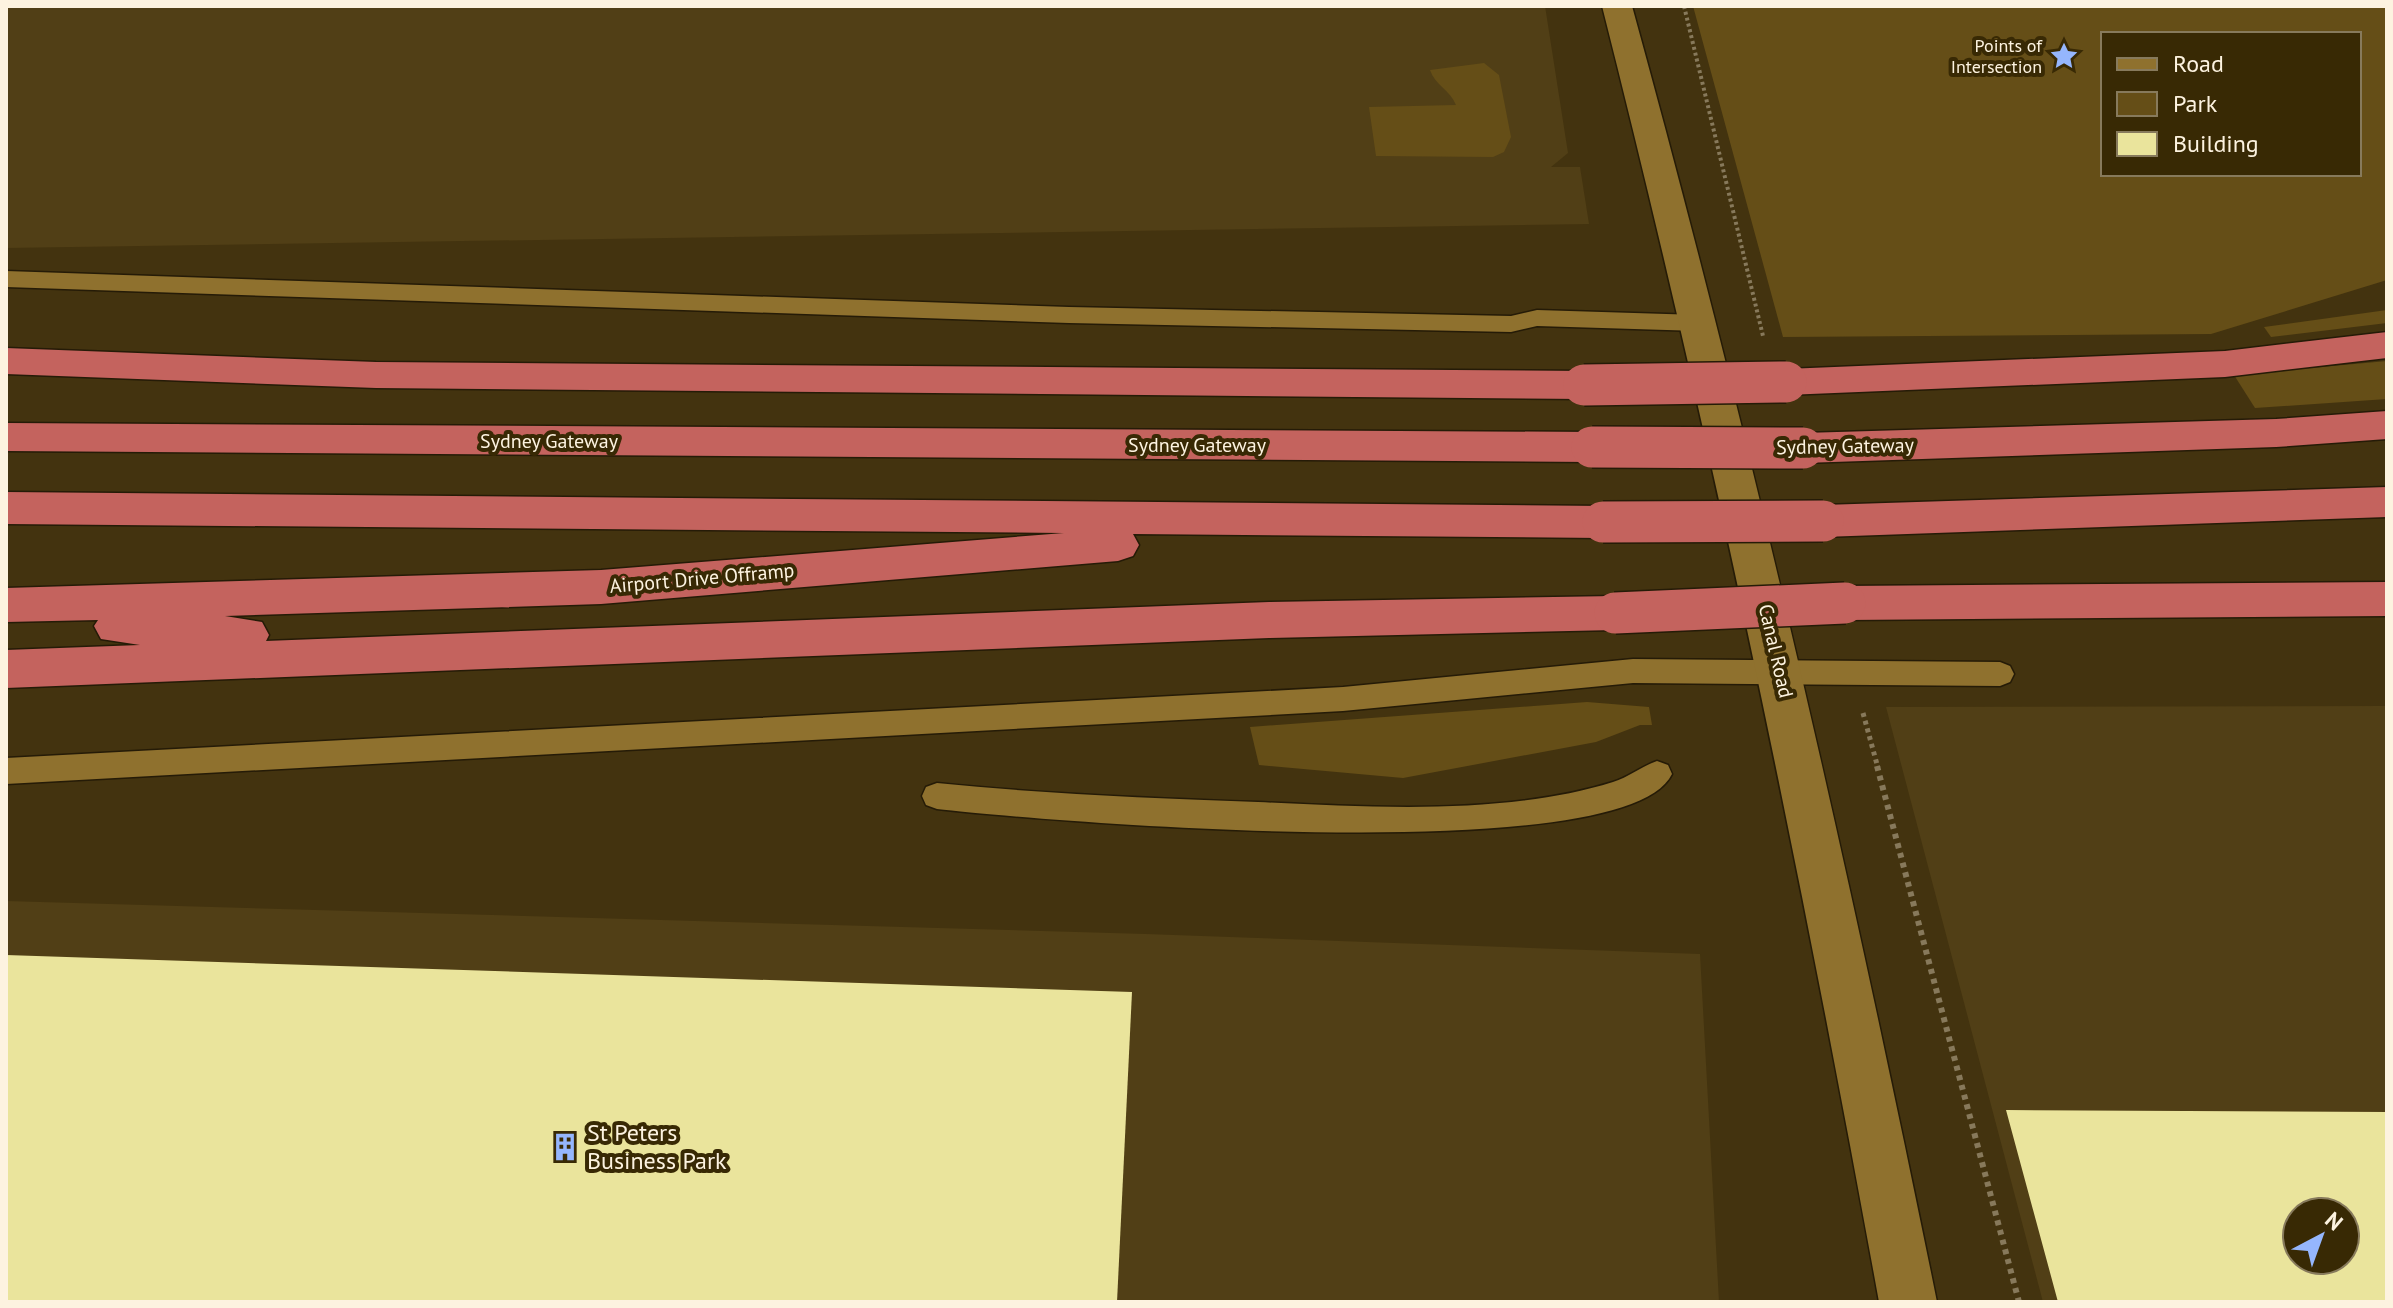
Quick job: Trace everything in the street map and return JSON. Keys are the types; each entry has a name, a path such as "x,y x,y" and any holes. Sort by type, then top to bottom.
{"highway":[{"path":"6,343 376,375"},
{"path":"6,361 376,375 1584,385 1786,382 2225,364 2387,345"},
{"name":"Sydney Gateway","path":"6,437 1803,448 2276,433 2387,425"},
{"path":"6,508 1603,522 1823,521 2387,502"},
{"name":"Airport Drive Offramp","path":"6,605 601,587 1395,522"},
{"path":"6,669 1269,620 1615,613 1845,603 2387,599"},
{"path":"6,619 468,651"}],"main road":[{"name":"Canal Road","path":"1617,6 1699,323 1781,673 1840,940 1908,1302"}],"lane":[{"path":"6,279 1069,315 1511,324 1537,318 1699,323"},
{"path":"6,771 1343,699 1633,671 2000,674"},
{"path":"937,796 1042,808 1379,819 1475,815 1553,806 1616,794 1657,774"}],"shaded area":[{"path":"6,6 1545,6 1568,153 1551,167 1580,167 1589,224 6,248"},
{"path":"2387,706 2387,1302 2043,1302 1886,707"},
{"path":"6,901 1146,934 1700,954 1719,1302 6,1302"}],"green space":[{"path":"1693,6 2387,6 2387,280 2211,334 1783,337"},
{"path":"1484,63 1499,75 1511,137 1504,152 1493,157 1376,156 1369,107 1456,105 1430,70"},
{"path":"2387,310 2387,323 2271,337 2264,327"},
{"path":"2387,361 2387,399 2255,408 2234,375"},
{"path":"1587,702 1649,707 1652,725 1640,725 1596,742 1403,778 1259,765 1250,727"}],"building":[{"name":"St Peters Business Park","path":"6,955 1132,992 1117,1302 6,1302"},
{"path":"2006,1110 2387,1112 2387,1302 2058,1302"}],"place":[{"name":"Points of Intersection","path":"2064,56"},
{"name":"St Peters Business Park","path":"565,1147"}]}
